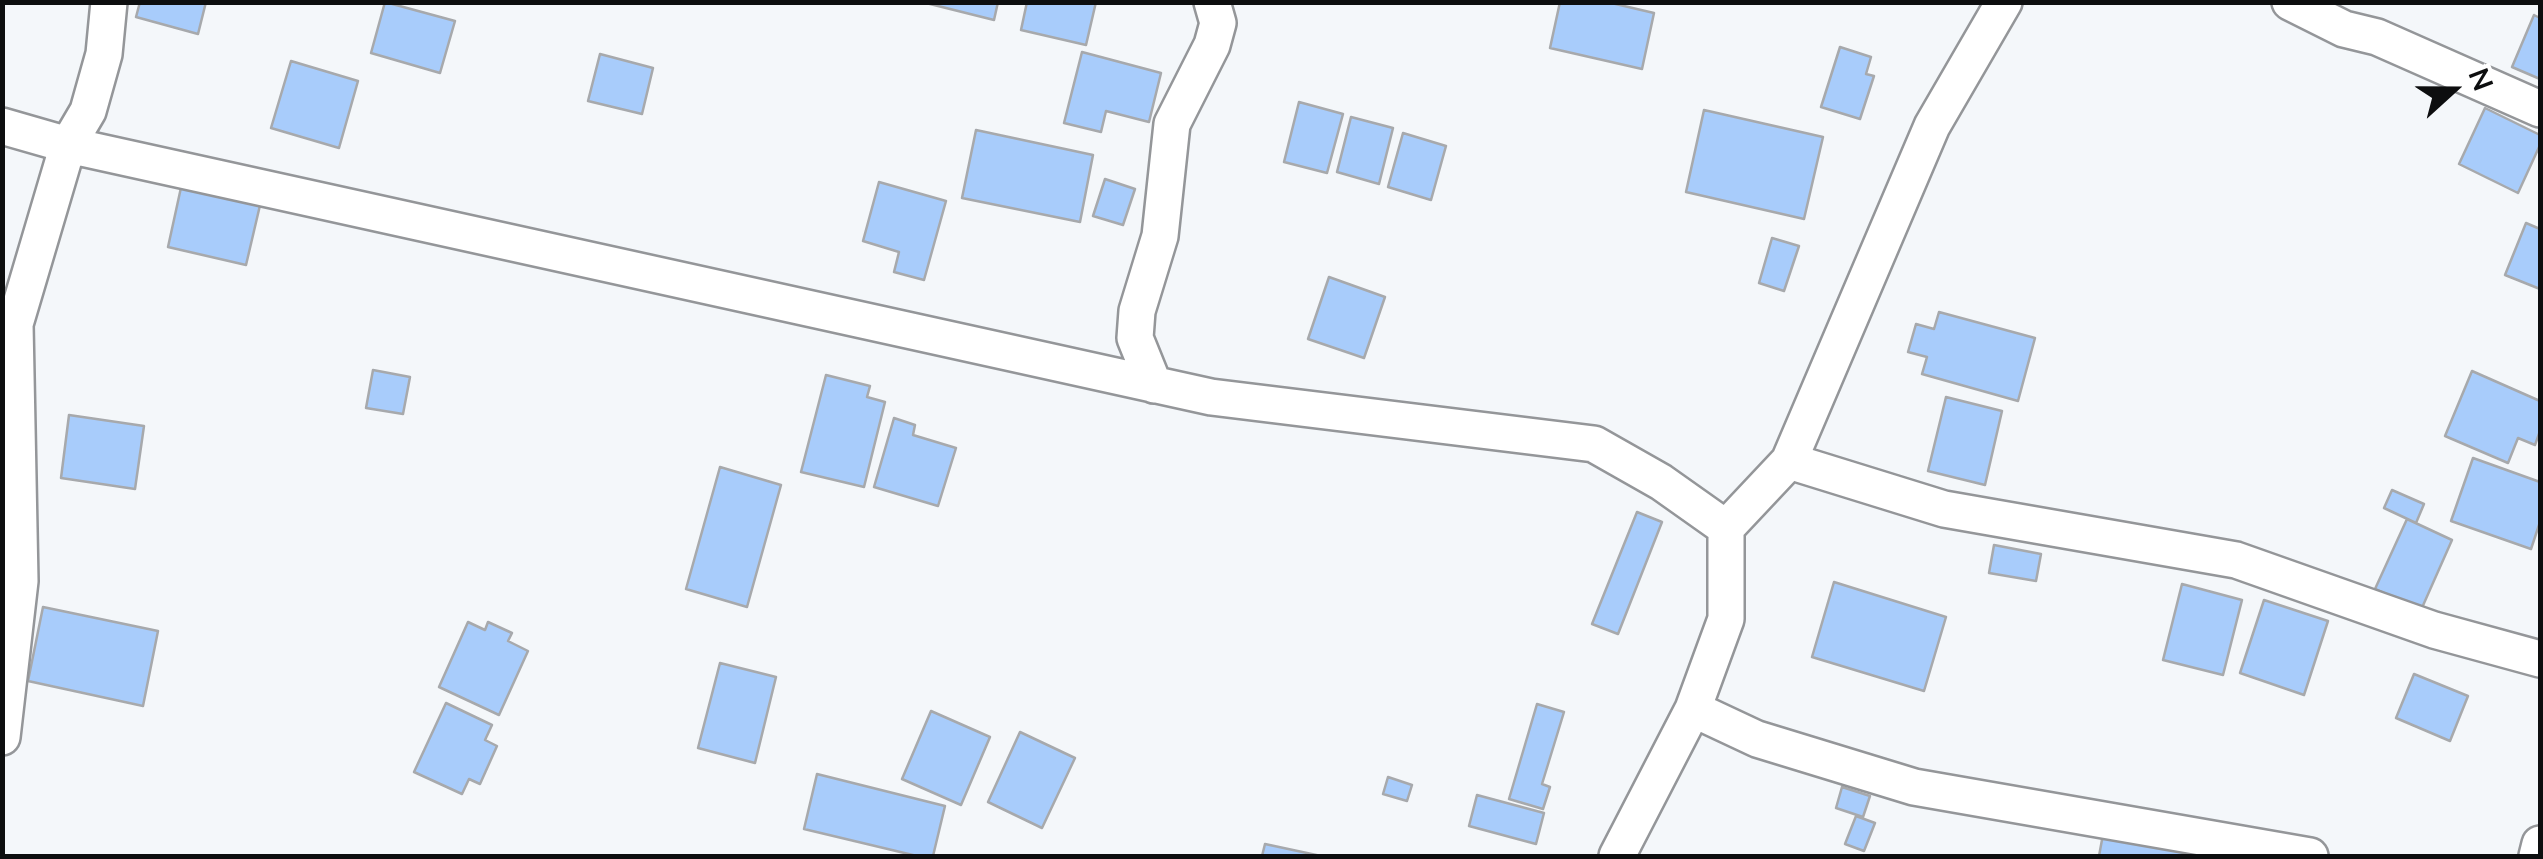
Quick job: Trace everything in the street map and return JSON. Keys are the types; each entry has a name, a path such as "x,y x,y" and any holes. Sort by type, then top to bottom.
{"street":[{"path":"2,736 20,581 15,324 68,144 88,111 104,54 110,2"},
{"path":"1154,385 1136,338 1137,310 1160,236 1172,124 1212,46 1218,23 1212,2"},
{"path":"1616,856 1693,709 1726,619 1726,528 1788,461 1932,126 2004,2"},
{"path":"2290,2 2540,108"},
{"path":"2,126 68,144 1211,398 1594,444 1661,482 1726,528"},
{"path":"1788,461 1944,509 2236,560 2434,630 2537,649"},
{"path":"1693,709 1756,739 1914,787 2310,856"},
{"path":"2537,856 2540,844"}],"building":[{"path":"140,2 206,2 198,34 136,17"},
{"path":"385,2 455,21 440,73 371,53"},
{"path":"922,2 998,2 994,20"},
{"path":"1027,2 1096,2 1086,45 1021,30"},
{"path":"1560,2 1607,2 1654,13 1642,69 1550,48"},
{"path":"2534,15 2540,18 2540,79 2512,67"},
{"path":"1840,47 1871,57 1866,74 1874,76 1860,119 1821,107"},
{"path":"1082,52 1161,73 1149,122 1106,111 1101,132 1064,123"},
{"path":"600,54 653,68 642,114 588,101"},
{"path":"291,61 358,81 339,148 271,128"},
{"path":"1299,102 1343,114 1327,173 1284,162"},
{"path":"2485,108 2540,135 2540,145 2518,193 2459,164"},
{"path":"1704,110 1823,137 1804,219 1686,192"},
{"path":"1351,117 1393,128 1379,184 1337,172"},
{"path":"976,130 1093,155 1080,222 962,198"},
{"path":"1403,133 1446,146 1431,200 1388,187"},
{"path":"1105,179 1135,189 1123,225 1093,216"},
{"path":"879,182 946,201 924,280 894,272 899,252 863,241"},
{"path":"182,183 261,201 246,265 168,247"},
{"path":"2526,223 2540,229 2540,289 2505,275"},
{"path":"1772,238 1799,246 1784,291 1759,283"},
{"path":"1329,277 1385,297 1364,358 1308,339"},
{"path":"1939,312 2035,338 2018,401 1922,374 1927,357 1908,352 1916,324 1934,329"},
{"path":"373,370 410,377 403,414 366,408"},
{"path":"2472,371 2540,401 2540,431 2535,445 2518,438 2508,463 2445,436"},
{"path":"826,375 870,386 867,397 885,402 864,487 801,472"},
{"path":"1946,397 2002,411 1985,485 1928,471"},
{"path":"69,415 144,426 135,489 61,478"},
{"path":"894,418 915,425 913,435 956,448 938,506 874,487"},
{"path":"2473,458 2540,482 2540,522 2531,549 2451,521"},
{"path":"720,467 781,485 747,607 686,589"},
{"path":"2392,490 2424,504 2416,523 2384,508"},
{"path":"1637,512 1662,522 1618,634 1592,624"},
{"path":"2407,519 2452,540 2421,610 2375,589"},
{"path":"1994,545 2041,554 2036,581 1989,573"},
{"path":"1834,582 1946,617 1924,691 1812,657"},
{"path":"2182,584 2242,600 2223,675 2163,660"},
{"path":"2264,600 2328,621 2304,695 2240,673"},
{"path":"43,607 158,631 143,706 28,681"},
{"path":"468,622 485,630 488,622 512,633 508,641 528,651 499,715 439,687"},
{"path":"720,663 776,677 755,763 698,748"},
{"path":"2414,674 2468,696 2450,741 2396,718"},
{"path":"446,703 492,725 485,740 497,746 480,784 469,779 462,794 414,772"},
{"path":"1537,704 1564,712 1542,784 1550,787 1543,809 1509,799"},
{"path":"931,711 990,737 961,805 902,779"},
{"path":"1020,732 1075,758 1042,828 988,802"},
{"path":"817,774 945,806 933,856 917,856 804,829"},
{"path":"1388,777 1412,785 1407,801 1383,794"},
{"path":"1842,787 1870,796 1863,817 1836,808"},
{"path":"1477,795 1544,813 1536,844 1469,826"},
{"path":"1856,816 1875,823 1864,851 1845,844"},
{"path":"2104,829 2220,856 2099,856"},
{"path":"1265,844 1321,856 1262,856"}]}
